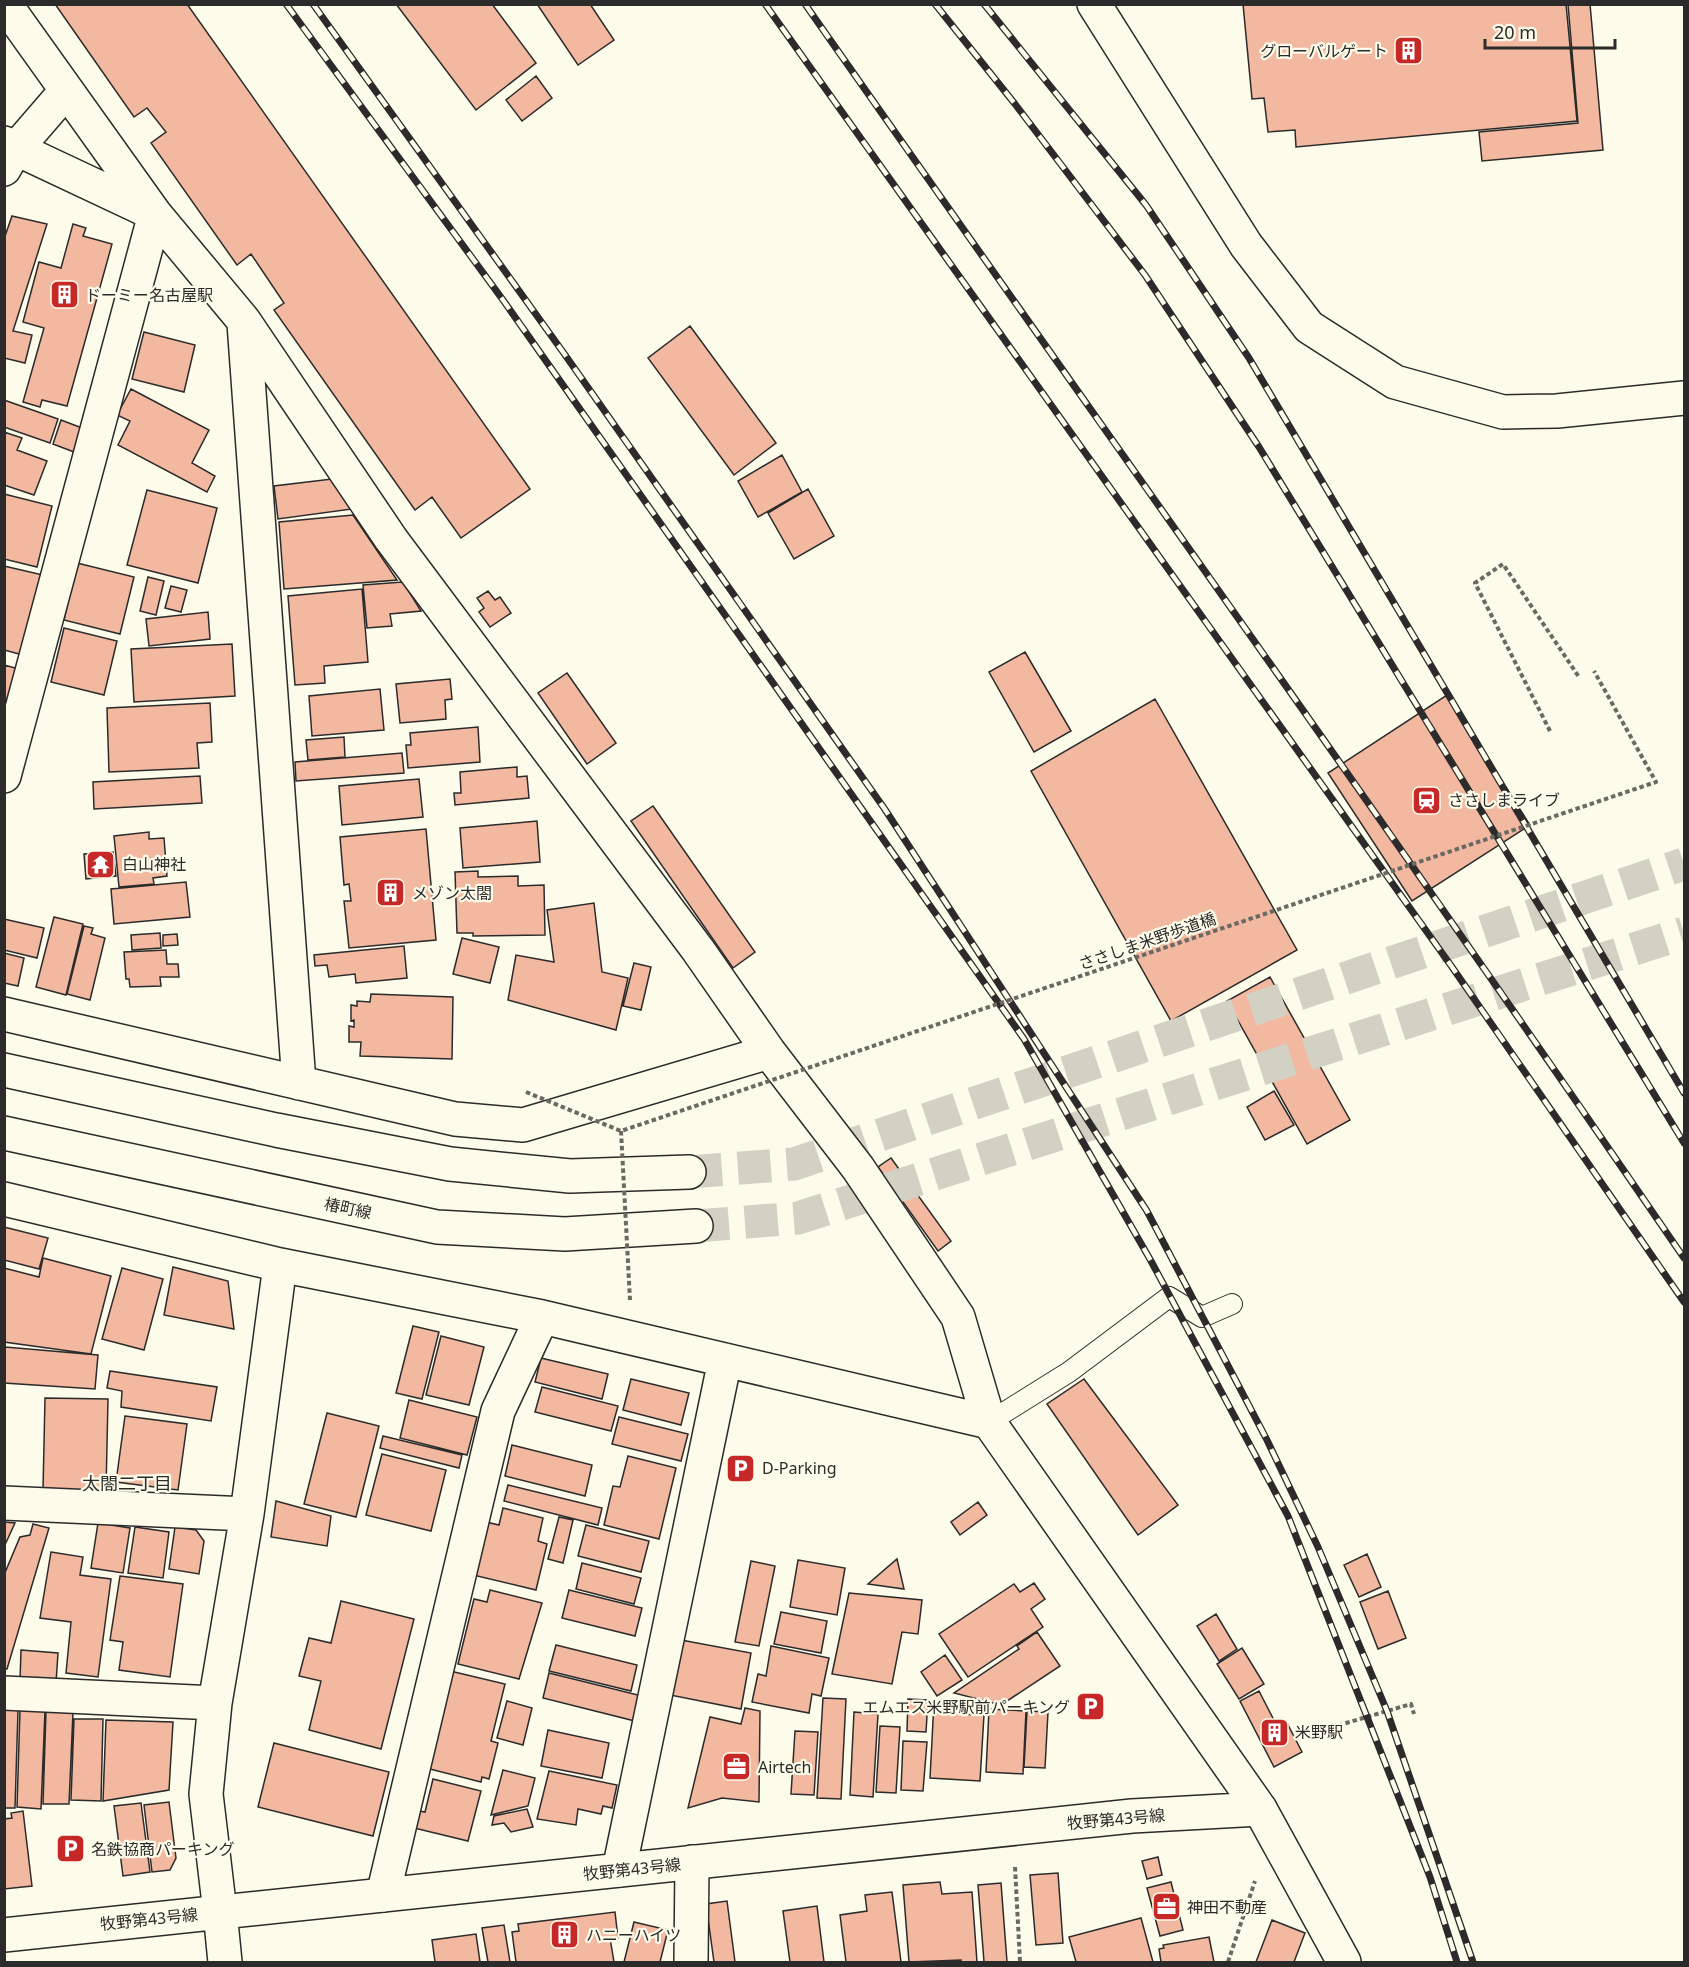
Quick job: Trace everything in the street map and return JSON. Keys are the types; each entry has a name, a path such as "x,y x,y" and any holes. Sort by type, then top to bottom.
{"street":[{"path":"5,4 155,214 244,321 391,539 698,950 769,1052 858,1168 958,1317 989,1422 1260,1809 1344,1962"},
{"path":"1094,4 1246,245 1309,327 1395,382 1503,412 1557,411 1684,398"},
{"path":"66,91 8,154 155,214"},
{"path":"4,776 155,214"},
{"path":"244,321 299,1083"},
{"path":"4,1014 455,1119 523,1125 769,1052"},
{"path":"4,1070 276,1130 450,1164 570,1176 688,1172"},
{"name":"椿町線","path":"4,1133 436,1227 565,1234 696,1226"},
{"path":"4,1199 280,1265 542,1317 989,1422"},
{"path":"225,1962 206,1794 215,1703 247,1514 280,1265"},
{"path":"383,1895 498,1411 542,1317"},
{"path":"619,1870 725,1360"},
{"path":"4,1503 247,1514"},
{"path":"4,1693 215,1703"},
{"name":"牧野第43号線","path":"4,1935 1132,1816 1260,1809"},
{"path":"691,1962 692,1862"}],"lane":[{"path":"989,1422 1069,1372 1169,1297 1202,1317 1232,1304"}],"path":[{"path":"1550,731 1475,583 1503,564 1579,677"},
{"name":"ささしま米野歩道橋","path":"621,1131 1656,782 1594,671"},
{"path":"526,1092 621,1131 630,1300"},
{"path":"1295,1738 1411,1704 1414,1714"},
{"path":"1013,1829 1020,1962"},
{"path":"1228,1962 1256,1878"}],"building":[{"path":"55,4 187,4 530,489 461,538 432,497 415,510 274,310 284,303 251,254 237,265 151,143 166,132 147,108 134,117"},
{"path":"396,4 492,4 536,63 476,110"},
{"path":"537,4 590,4 614,40 578,65"},
{"name":"グローバルゲート","path":"1243,4 1566,4 1577,121 1296,147 1295,130 1268,132 1264,98 1252,99"},
{"path":"1568,4 1590,4 1603,150 1482,161 1479,132 1578,123"},
{"path":"536,76 552,98 522,121 506,100"},
{"path":"12,216 47,224 13,331 32,335 25,363 4,358 4,239"},
{"name":"ドーミー名古屋駅","path":"73,224 86,228 83,236 112,244 67,406 42,400 40,407 23,402 44,328 23,322 39,262 61,268"},
{"path":"690,326 776,443 734,475 648,358"},
{"path":"144,332 195,345 184,392 132,379"},
{"path":"131,389 209,430 192,463 215,476 207,492 118,445 130,421 117,415"},
{"path":"4,400 58,419 50,443 4,427"},
{"path":"61,420 82,428 74,452 53,444"},
{"path":"4,432 22,438 17,450 47,461 34,495 4,485"},
{"path":"782,455 802,492 758,517 738,481"},
{"path":"332,479 352,509 278,519 274,486"},
{"path":"808,489 834,536 794,559 768,513"},
{"path":"147,490 217,508 198,583 127,565"},
{"path":"4,494 52,506 37,567 4,559"},
{"path":"353,515 397,580 284,589 279,522"},
{"path":"77,563 134,577 120,634 64,620"},
{"path":"4,566 43,575 23,655 4,650"},
{"path":"148,577 164,581 156,615 140,611"},
{"path":"403,582 421,611 390,614 392,626 367,628 363,585"},
{"path":"171,586 187,590 181,612 165,608"},
{"path":"362,589 368,662 324,666 325,683 295,685 288,596"},
{"path":"488,591 495,600 500,597 511,613 490,627 479,612 484,608 477,598"},
{"path":"208,612 210,639 149,646 146,619"},
{"path":"64,628 117,641 104,695 51,682"},
{"path":"232,644 235,696 134,702 131,649"},
{"path":"1025,652 1071,731 1034,752 989,672"},
{"path":"4,665 19,669 4,721"},
{"path":"567,673 616,743 587,764 538,693"},
{"path":"450,679 452,699 445,700 446,719 400,723 396,684"},
{"path":"380,689 384,730 312,736 309,696"},
{"path":"1447,695 1530,825 1412,901 1328,773"},
{"path":"1155,699 1297,950 1171,1021 1031,771"},
{"path":"210,703 212,742 197,743 199,768 109,772 107,708"},
{"path":"478,727 480,762 408,768 406,745 411,745 410,733"},
{"path":"344,737 345,757 308,760 306,740"},
{"path":"402,753 404,773 296,781 295,762"},
{"path":"517,767 517,777 527,776 529,798 455,805 454,793 461,793 460,772"},
{"path":"200,776 202,803 94,809 93,782"},
{"path":"419,779 423,817 342,825 339,786"},
{"path":"653,806 755,952 733,968 631,821"},
{"path":"537,821 540,862 463,868 460,828"},
{"name":"メゾン太閤","path":"426,829 436,940 349,948 344,901 351,901 349,884 344,885 340,837"},
{"path":"149,832 149,839 164,838 167,876 153,878 154,884 119,887 114,836"},
{"path":"113,852 116,876 86,879 84,854"},
{"path":"478,871 478,877 518,876 518,886 544,885 545,935 473,936 473,933 457,933 455,872"},
{"path":"186,882 190,917 114,924 111,889"},
{"path":"594,903 602,972 628,978 616,1030 508,1000 516,955 554,962 547,910"},
{"path":"54,917 83,924 66,995 36,987"},
{"path":"4,919 44,928 37,958 4,950"},
{"path":"84,926 93,928 91,934 105,938 90,1000 67,994"},
{"path":"160,933 161,948 132,950 131,935"},
{"path":"177,934 178,945 163,946 163,935"},
{"path":"462,938 499,947 490,983 453,974"},
{"path":"404,946 407,978 356,983 355,974 329,977 327,965 315,966 314,955"},
{"path":"166,950 167,964 178,964 179,977 160,977 161,986 130,987 129,979 126,979 124,952"},
{"path":"4,953 24,958 18,986 4,983"},
{"path":"634,963 651,967 641,1010 623,1006"},
{"path":"1270,977 1350,1120 1307,1144 1227,1001"},
{"path":"371,994 453,997 452,1059 360,1056 361,1042 349,1042 349,1026 354,1027 354,1020 351,1021 351,1005 357,1006 357,1001 370,1002"},
{"path":"1274,1091 1294,1125 1265,1140 1247,1107"},
{"path":"891,1158 951,1241 938,1251 878,1167"},
{"path":"4,1227 48,1238 39,1269 4,1260"},
{"path":"43,1258 111,1276 91,1354 4,1342 4,1268 39,1277"},
{"path":"173,1267 228,1281 234,1329 164,1315"},
{"path":"122,1268 163,1279 144,1350 102,1339"},
{"path":"413,1326 439,1332 422,1399 396,1393"},
{"path":"441,1336 484,1347 469,1405 426,1395"},
{"path":"5,1347 98,1355 95,1389 4,1383"},
{"path":"541,1358 608,1374 602,1399 535,1382"},
{"path":"110,1371 217,1387 211,1421 121,1407 122,1391 107,1388"},
{"path":"631,1379 689,1393 681,1425 623,1410"},
{"path":"1084,1379 1178,1505 1138,1535 1047,1404"},
{"path":"542,1387 618,1406 611,1431 535,1412"},
{"path":"45,1398 108,1399 106,1491 43,1490"},
{"path":"409,1400 477,1417 467,1455 400,1438"},
{"path":"327,1413 379,1426 356,1517 304,1504"},
{"path":"125,1416 187,1424 178,1490 116,1482"},
{"path":"619,1417 688,1434 681,1461 612,1444"},
{"path":"383,1436 462,1455 459,1468 380,1448"},
{"path":"512,1445 592,1465 585,1496 505,1476"},
{"path":"382,1454 446,1470 431,1531 366,1515"},
{"path":"628,1456 676,1468 659,1539 604,1525 613,1486 620,1487"},
{"path":"508,1485 602,1508 598,1525 504,1501"},
{"path":"276,1501 331,1516 327,1546 271,1537"},
{"path":"978,1502 987,1515 960,1535 951,1522"},
{"path":"503,1508 543,1518 538,1541 547,1544 536,1590 473,1575 486,1522 499,1525"},
{"path":"559,1517 573,1520 563,1563 548,1559"},
{"path":"4,1522 15,1523 4,1547"},
{"path":"98,1523 130,1528 123,1573 91,1568"},
{"path":"33,1524 49,1528 7,1669 4,1669 4,1575 20,1537 30,1535"},
{"path":"586,1525 649,1541 641,1572 578,1556"},
{"path":"135,1527 169,1532 163,1578 128,1573"},
{"path":"175,1527 196,1530 204,1541 199,1574 169,1569"},
{"path":"51,1552 83,1557 80,1575 111,1579 98,1677 66,1673 71,1622 40,1618"},
{"path":"1367,1554 1381,1587 1359,1597 1344,1565"},
{"path":"897,1559 904,1589 868,1584"},
{"path":"798,1560 845,1568 837,1615 790,1607"},
{"path":"751,1561 775,1566 759,1646 735,1642"},
{"path":"582,1563 641,1578 634,1604 576,1589"},
{"path":"120,1576 183,1584 170,1677 119,1670 123,1642 110,1640"},
{"path":"1034,1583 1045,1599 1031,1609 1043,1627 968,1677 939,1634 1014,1584 1020,1592"},
{"path":"490,1590 542,1603 519,1679 458,1664 474,1599 487,1602"},
{"path":"569,1590 642,1608 635,1636 562,1618"},
{"path":"1388,1591 1406,1638 1378,1649 1360,1602"},
{"path":"849,1593 922,1600 918,1634 902,1632 892,1684 832,1674"},
{"path":"341,1601 414,1619 381,1749 309,1730 321,1681 299,1676 309,1638 331,1643"},
{"path":"781,1612 827,1621 821,1653 774,1644"},
{"path":"1216,1614 1237,1649 1219,1661 1197,1626"},
{"path":"1037,1632 1060,1666 1001,1705 954,1693 1019,1649 1017,1646"},
{"path":"681,1640 751,1653 741,1709 670,1695"},
{"path":"556,1645 637,1665 631,1691 549,1671"},
{"path":"771,1646 829,1658 821,1696 812,1694 809,1713 752,1702 758,1674 766,1676"},
{"path":"1242,1648 1264,1684 1239,1699 1217,1664"},
{"path":"21,1650 58,1653 56,1683 20,1680"},
{"path":"945,1655 962,1680 937,1696 921,1672"},
{"path":"446,1670 505,1684 491,1741 498,1743 489,1779 482,1777 481,1782 422,1767"},
{"path":"549,1673 642,1696 635,1721 543,1698"},
{"name":"米野駅","path":"1259,1691 1277,1726 1286,1721 1302,1752 1274,1767 1240,1701"},
{"path":"823,1698 846,1699 841,1799 817,1798"},
{"path":"908,1699 928,1700 926,1732 907,1731"},
{"path":"507,1701 532,1708 523,1745 497,1738"},
{"path":"934,1702 960,1703 959,1714 984,1715 980,1781 930,1778"},
{"path":"745,1708 760,1711 759,1802 722,1798 688,1808 710,1717 741,1724"},
{"path":"4,1709 18,1710 15,1808 4,1808"},
{"path":"989,1709 1026,1711 1023,1774 986,1772"},
{"path":"20,1710 45,1711 41,1809 17,1807"},
{"path":"46,1711 73,1712 69,1804 43,1804"},
{"path":"1027,1711 1048,1712 1045,1768 1024,1767"},
{"path":"854,1712 878,1714 873,1797 850,1795"},
{"path":"74,1719 103,1719 101,1801 71,1800"},
{"path":"106,1720 173,1722 169,1790 103,1801"},
{"path":"880,1726 900,1727 896,1793 876,1792"},
{"path":"548,1730 609,1743 602,1778 541,1766"},
{"path":"795,1731 818,1732 814,1795 791,1794"},
{"path":"903,1741 927,1742 923,1791 901,1790"},
{"path":"274,1743 389,1772 373,1836 258,1807"},
{"path":"503,1770 535,1778 528,1806 491,1815"},
{"path":"549,1771 617,1785 612,1808 603,1806 601,1814 578,1809 576,1825 537,1819"},
{"path":"433,1779 481,1791 468,1841 410,1827 415,1810 425,1812"},
{"path":"169,1802 176,1858 170,1870 152,1872 144,1805"},
{"path":"141,1803 150,1872 123,1876 114,1806"},
{"path":"527,1809 533,1827 511,1832 504,1823 492,1825 494,1816"},
{"path":"23,1811 32,1886 4,1889 4,1819 12,1818 11,1813"},
{"path":"1158,1857 1162,1875 1147,1879 1142,1861"},
{"path":"1058,1873 1063,1943 1036,1945 1030,1875"},
{"path":"940,1882 942,1894 972,1892 977,1962 961,1962 961,1960 909,1962 903,1885"},
{"path":"1171,1882 1183,1930 1160,1936 1147,1888"},
{"path":"1001,1883 1007,1962 984,1962 978,1885"},
{"path":"892,1892 901,1962 846,1962 840,1915 867,1911 865,1895"},
{"path":"727,1901 735,1962 714,1962 706,1904"},
{"path":"817,1906 824,1962 790,1962 783,1911"},
{"name":"ハニーハイツ","path":"615,1912 618,1938 610,1938 614,1962 516,1962 512,1932 519,1931 518,1924"},
{"path":"1141,1918 1153,1962 1076,1962 1069,1937"},
{"path":"1272,1920 1305,1933 1294,1962 1256,1962"},
{"path":"634,1922 668,1930 660,1962 624,1962"},
{"path":"504,1925 510,1962 488,1962 482,1928"},
{"path":"476,1934 480,1962 435,1962 432,1940"},
{"path":"1209,1937 1214,1962 1161,1962 1159,1949 1164,1948 1163,1945"}],"tunnel":[{"path":"689,1172 794,1164 1684,864"},
{"path":"696,1226 798,1218 1684,933"}],"railway":[{"path":"286,4 503,300 1024,1039 1151,1261 1288,1516 1430,1877 1457,1962"},
{"path":"313,4 563,352 884,808 1147,1211 1266,1438 1318,1547 1387,1711 1473,1962"},
{"path":"765,4 1452,967 1684,1302"},
{"path":"805,4 1357,786 1684,1258"},
{"path":"935,4 1015,104 1145,275 1259,447 1684,1143"},
{"path":"984,4 1146,205 1249,358 1684,1093"}],"place":[{"name":"グローバルゲート","path":"1409,51"},
{"name":"ドーミー名古屋駅","path":"64,295"},
{"name":"ささしまライブ","path":"1427,800"},
{"name":"白山神社","path":"101,864"},
{"name":"メゾン太閤","path":"391,893"},
{"name":"D-Parking","path":"741,1468"},
{"name":"エムエス米野駅前パーキング","path":"1091,1707"},
{"name":"米野駅","path":"1274,1732"},
{"name":"Airtech","path":"737,1767"},
{"name":"名鉄協商パーキング","path":"70,1849"},
{"name":"神田不動産","path":"1166,1907"},
{"name":"ハニーハイツ","path":"565,1935"}],"district":[{"name":"太閤二丁目","path":"127,1484"}]}
